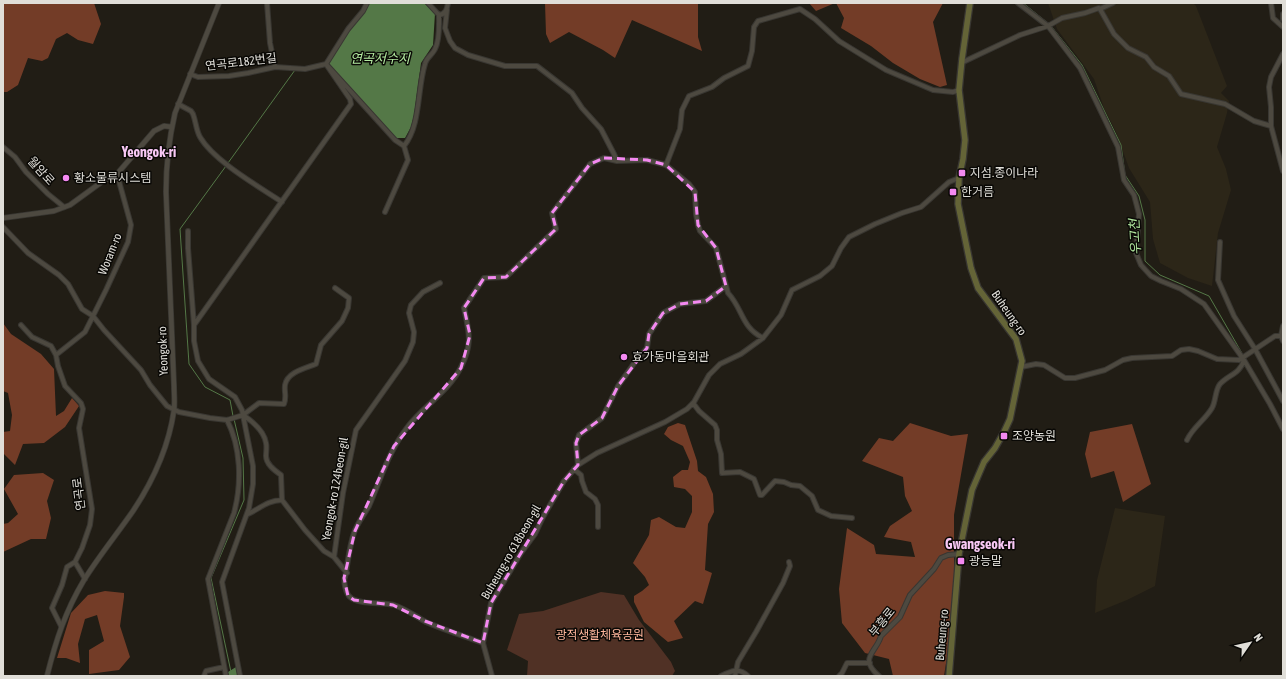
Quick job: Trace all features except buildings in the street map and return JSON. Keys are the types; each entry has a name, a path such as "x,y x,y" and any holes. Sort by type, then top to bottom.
{"main road":[{"name":"Buheung-ro","path":"949,676 959,554 972,490 984,462 998,443 1010,419 1022,361 1016,339 978,288 971,268 958,204 959,178 965,140 959,90 970,3"}],"street":[{"name":"Yeongok-ro","path":"47,676 61,626 69,608 85,579 133,511 157,468 174,410 174,352 166,165 172,127 178,104 219,3"},
{"path":"267,3 270,43 275,67"},
{"path":"326,64 348,29 363,11 367,3"},
{"path":"404,146 412,129 419,105 418,95 425,62 435,49 439,15 428,3"},
{"path":"448,3 445,28 450,41 455,48 468,55 505,66 537,66 572,93 582,108 601,129 617,161"},
{"path":"1018,3 1048,26 1080,68 1118,147 1124,180 1134,195 1139,214 1136,253 1141,265 1151,276 1181,290 1204,304 1243,358 1283,429"},
{"path":"962,63 1020,35 1054,24 1062,18 1085,13 1098,8 1100,9 1113,3"},
{"path":"1271,3 1273,18 1283,27"},
{"path":"666,165 680,129 682,110 689,96 712,87 724,78 748,66 752,51 754,27 758,21 800,9 815,19 828,33 839,41 886,70 933,90 952,92 959,90"},
{"path":"1100,9 1114,34 1128,48 1146,57 1154,67 1169,76 1181,94 1225,104 1254,121 1271,126"},
{"path":"439,15 442,15 447,10"},
{"path":"1283,14 1283,19"},
{"path":"1283,54 1271,77 1269,87 1271,126 1283,171"},
{"name":"연곡로182번길","path":"190,74 198,77 229,76 275,67 294,68 300,70 326,64"},
{"path":"326,64 395,140 404,146 408,160 385,212"},
{"path":"194,326 351,104 350,99 326,64"},
{"path":"178,104 191,111 193,114 200,137 208,149 231,167 282,202"},
{"path":"3,218 54,211 64,207 108,178 117,174 154,131 164,126 172,127"},
{"name":"월암로","path":"3,147 15,157 26,172 48,194 64,207"},
{"path":"483,643 425,621 407,610 392,605 354,600 348,596 344,578 347,573 352,540 355,531 365,514 383,468 394,446 410,424 425,407 448,386 461,368 469,346 470,335 464,308 484,278 506,278 556,229 552,213 590,164 604,158 617,161 647,160 666,165 689,184 695,192 698,225 700,231 716,248 728,293 740,311 746,325 755,334 763,338"},
{"name":"Woram-ro","path":"56,355 85,332 128,242 131,225 117,174"},
{"name":"Buheung-ro 618beon-gil","path":"492,676 483,643 491,603 521,553 535,534 564,481 578,464 597,453 678,415 693,403 709,375 720,364 741,354 763,338 781,315 792,290 820,276 832,266 841,248 849,237 875,224 921,207 949,182 959,178"},
{"path":"3,227 28,253 59,275 68,284 82,308 93,316 141,370 159,398 167,406 180,412 210,418 228,419 243,415 259,403 284,404 286,398 285,386 290,376 316,364 321,345 342,321 348,308 349,298 335,288"},
{"path":"188,231 194,341 198,361 209,379 236,397 243,415 253,466 252,490 248,514 222,582 240,676"},
{"path":"1220,242 1218,280 1234,316 1283,401"},
{"name":"Yeongok-ro 124beon-gil","path":"282,500 305,530 324,551 334,557 343,493 356,430 405,361 413,342 414,332 409,313 411,305 423,292 440,283"},
{"path":"578,464 576,443 579,435 602,418 618,386 647,348 649,334 663,314 680,304 706,301 726,286"},
{"path":"21,325 32,337 51,346 56,355"},
{"path":"1021,367 1036,364 1044,365 1065,378 1075,378 1105,370 1123,360 1132,358 1172,356 1181,350 1189,349 1198,351 1216,359 1239,360 1275,336 1282,339 1283,326"},
{"name":"연곡로","path":"56,355 65,386 81,403 83,409 79,428 92,510 90,525 82,548 75,562 67,567 62,585 52,608 61,626"},
{"path":"1187,440 1190,432 1212,407 1220,383 1238,371 1242,366 1243,358"},
{"path":"693,403 715,425 721,454 722,474 740,472 754,479 760,495 762,495 775,481 800,486 812,496 818,510 831,516 852,518"},
{"path":"243,415 252,421 264,436 267,444 267,462 281,474 282,500 276,500 264,504 248,514"},
{"path":"226,676 208,579 237,502 239,484 236,448 228,419"},
{"path":"574,469 581,475 586,492 595,499 598,505 598,526"},
{"name":"부흥로","path":"870,663 870,653 881,636 900,617 910,594 934,569 941,558 948,555 959,554"},
{"path":"334,557 347,573"},
{"path":"75,562 85,579"},
{"path":"735,676 738,662 782,583 790,566 789,562"},
{"path":"839,676 847,662 870,663 874,671 879,676"},
{"path":"204,676 206,671 224,668"},
{"path":"722,676 736,670 744,672 748,676"}],"highlighted area":[{"path":"604,158 647,160 666,165 695,192 698,225 716,248 726,286 706,301 680,304 663,313 649,334 647,348 618,386 602,418 579,435 576,443 578,465 564,481 491,603 483,643 425,621 393,605 354,600 348,596 344,578 355,531 394,446 461,368 470,335 464,308 484,278 506,277 556,229 552,213 590,164"}],"shaded area":[{"path":"3,3 94,3 101,24 93,44 78,40 67,33 56,39 48,58 42,61 28,58 18,85 7,92 3,92"},
{"path":"545,3 698,3 698,37 702,51 632,20 615,58 569,32 550,43 546,34"},
{"path":"809,3 835,3 816,11"},
{"path":"836,3 943,3 933,22 947,85 940,87 920,79 893,63 871,46 841,28 844,18"},
{"path":"1048,3 1193,3 1196,6 1227,86 1221,93 1229,101 1217,147 1226,169 1231,190 1218,233 1212,286 1188,278 1160,263 1153,239 1150,202 1129,168 1116,132 1104,108 1094,79 1057,29"},
{"path":"3,323 11,334 41,354 54,369 56,416 64,411 72,398 79,406 65,427 44,443 23,444 15,465 3,453 3,432 10,431 12,415 8,393 3,391"},
{"path":"678,423 685,425 697,461 698,471 706,477 713,494 714,512 708,524 705,570 712,573 703,604 695,601 674,621 683,638 668,642 644,622 634,602 634,596 649,585 645,577 633,563 649,535 651,520 659,517 676,527 685,528 692,512 692,496 685,489 674,487 673,477 682,470 688,470 690,462 683,446 671,440 664,434 668,427"},
{"path":"910,423 951,436 968,434 954,515 954,578 950,638 944,676 893,676 889,659 865,653 842,623 839,589 847,528 874,545 876,554 915,557 911,542 884,537 890,526 912,511 905,496 903,477 862,461 879,438 893,441"},
{"path":"1132,424 1151,484 1123,502 1114,471 1091,478 1085,454 1090,432"},
{"path":"43,473 54,480 47,501 51,518 46,539 31,539 3,552 3,524 8,523 18,514 4,489 14,475"},
{"path":"1115,508 1165,516 1155,586 1127,600 1095,613 1097,580"},
{"path":"105,591 124,593 120,626 130,657 119,670 89,674 89,650 104,641 97,615 85,619 78,644 80,663 66,658 57,658 71,613 88,595"}],"green space":[{"name":"광적생활체육공원","path":"601,592 624,595 639,620 671,662 675,671 672,676 527,676 528,661 507,650 519,614 543,611"}],"water":[{"name":"연곡저수지","path":"367,3 424,3 435,13 433,45 421,63 414,115 411,127 405,138 396,138 327,62"},
{"path":"236,667 238,676 229,676 228,672"}],"waterway":[{"name":"우고천","path":"1023,3 1049,24"},
{"name":"우고천","path":"1051,26 1082,65 1121,145 1125,175 1139,196 1145,220 1145,261 1160,275 1209,296 1243,355"},
{"path":"228,163 295,70"},
{"path":"226,166 180,229 189,364 205,387 230,400 233,416"},
{"path":"231,672 211,578 244,500 243,458 234,419"}],"place":[{"name":"지섬.종이나라","path":"962,173"},
{"name":"황소물류시스템","path":"66,178"},
{"name":"한거름","path":"953,192"},
{"name":"효가동마을회관","path":"624,357"},
{"name":"조양농원","path":"1004,436"},
{"name":"광능말","path":"961,561"}],"district":[{"name":"Yeongok-ri","path":"149,152"},
{"name":"Gwangseok-ri","path":"980,544"}]}
